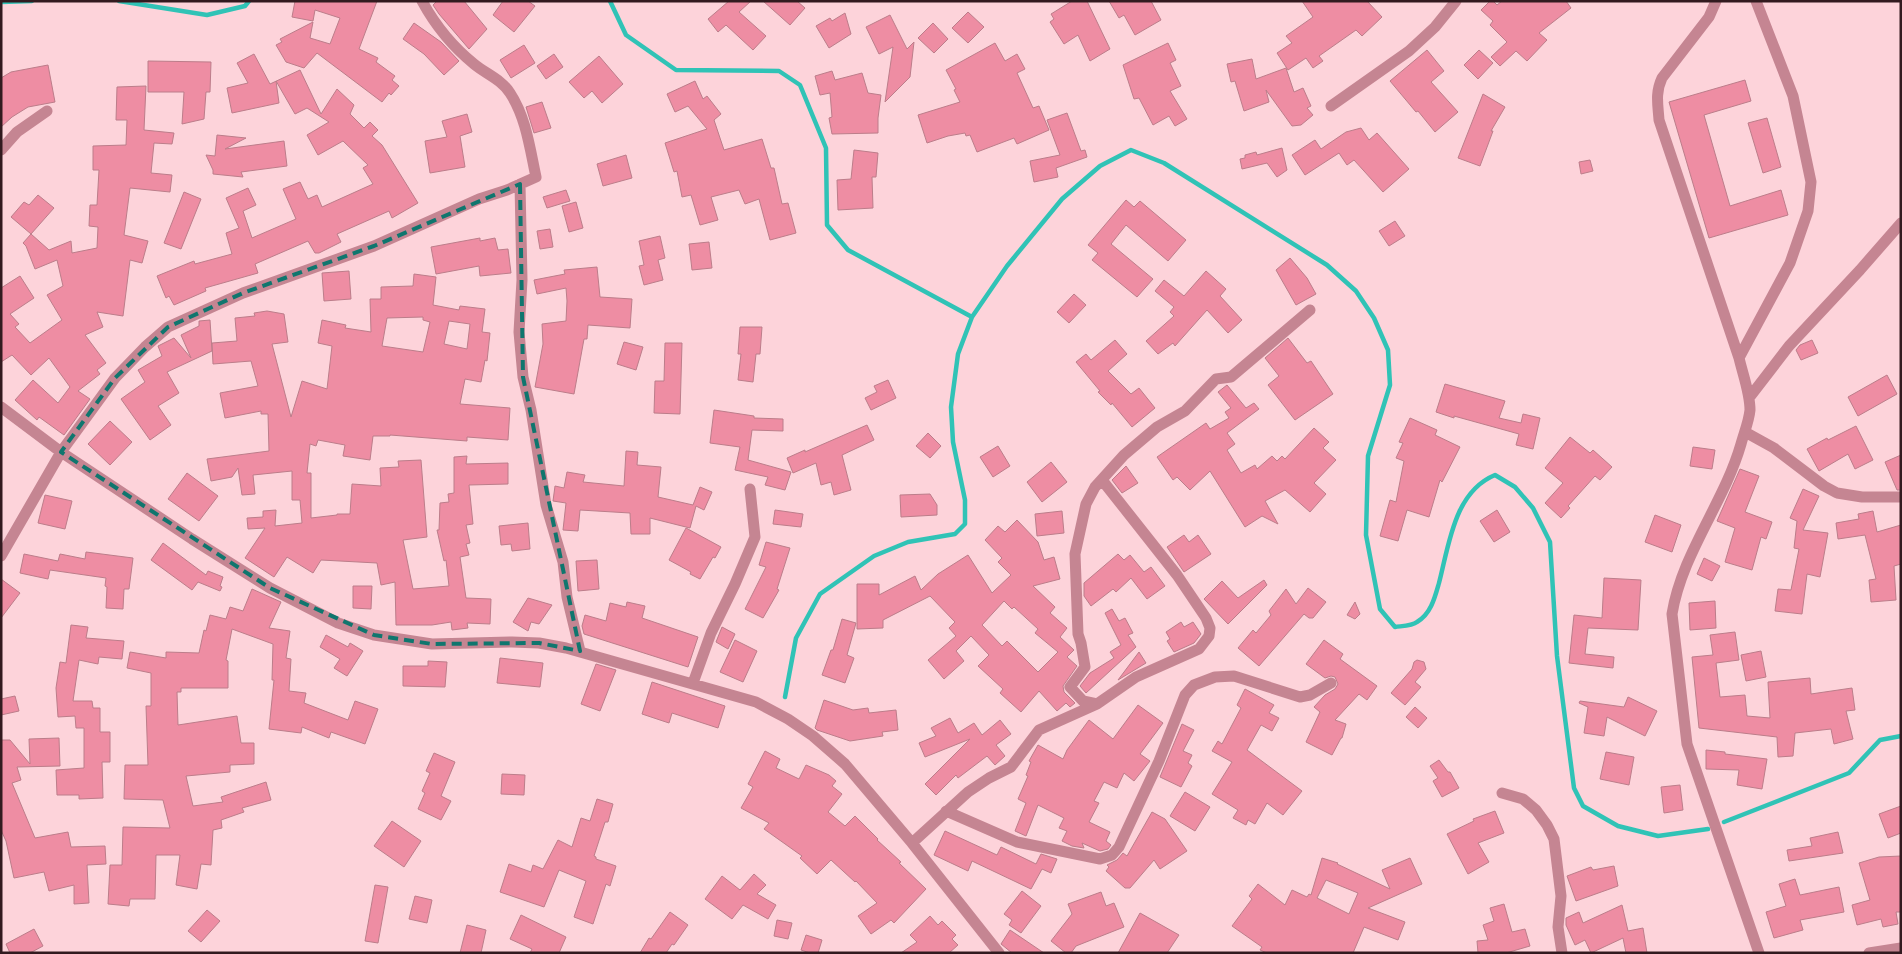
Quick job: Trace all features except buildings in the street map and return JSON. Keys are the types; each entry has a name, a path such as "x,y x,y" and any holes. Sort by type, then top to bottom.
{"street":[{"path":"1,556 61,452 115,378 145,347 168,327 243,293 374,246 479,199 536,177 530,145 518,109 509,92 456,47 444,34 422,1"},
{"path":"1330,106 1409,51 1435,27 1456,1"},
{"path":"1716,1 1709,17 1662,78 1658,87 1657,98 1660,120 1739,358 1749,398 1750,412 1736,460 1684,567 1675,593 1672,614 1686,744 1759,953"},
{"path":"1739,358 1790,263 1808,211 1811,182 1793,96 1756,1"},
{"path":"1,150 17,132 47,111"},
{"path":"520,184 522,280 519,332 523,377 531,410 546,505 563,562 567,597 580,652"},
{"path":"1749,398 1789,346 1901,223"},
{"path":"1097,704 1083,701 1070,687 1084,667 1078,634 1075,554 1086,504 1095,487 1124,455 1157,427 1185,411 1216,379 1231,377 1310,310"},
{"path":"1,407 61,452 192,540 270,588 356,630 393,639 432,644 530,643 566,648 693,682 756,702 788,719 813,736 845,764 912,843 999,953"},
{"path":"1744,432 1774,448 1824,486 1837,492 1862,497 1901,497"},
{"path":"912,843 968,792 989,778 1011,767 1039,730 1097,704 1136,677 1198,649 1209,636 1210,628 1177,575 1102,480"},
{"path":"693,682 710,633 739,576 755,537 750,489"},
{"path":"946,811 1017,842 1100,859 1112,855 1119,846 1159,761 1185,695 1194,685 1214,676 1234,676 1300,697 1310,696 1331,683"},
{"path":"1502,793 1523,799 1536,810 1547,825 1554,840 1562,896 1558,927 1562,953"},
{"path":"1869,953 1901,948"}],"highlighted area":[{"path":"520,184 523,377 580,651 539,643 432,644 374,635 270,588 61,452 115,378 168,327 243,293 374,246"}],"waterway":[{"path":"1,2 32,1"},
{"path":"119,1 207,15 245,6 249,1"},
{"path":"610,1 626,35 676,70 779,71 800,85 826,148 827,225 848,250 972,317"},
{"path":"785,697 796,638 820,594 874,556 908,542 955,534 965,524 965,500 953,442 951,407 958,354 972,317 1007,266 1062,199 1100,166 1131,150 1164,163 1327,265 1356,291 1374,318 1388,350 1390,385 1368,456 1366,535 1380,609 1395,627 1415,623 1422,619 1429,610 1434,599 1455,521 1470,494 1481,483 1495,475 1515,487 1533,508 1550,542 1557,656 1574,788 1583,806 1618,826 1658,836 1708,829"},
{"path":"1724,822 1849,773 1880,740 1901,736"}]}
